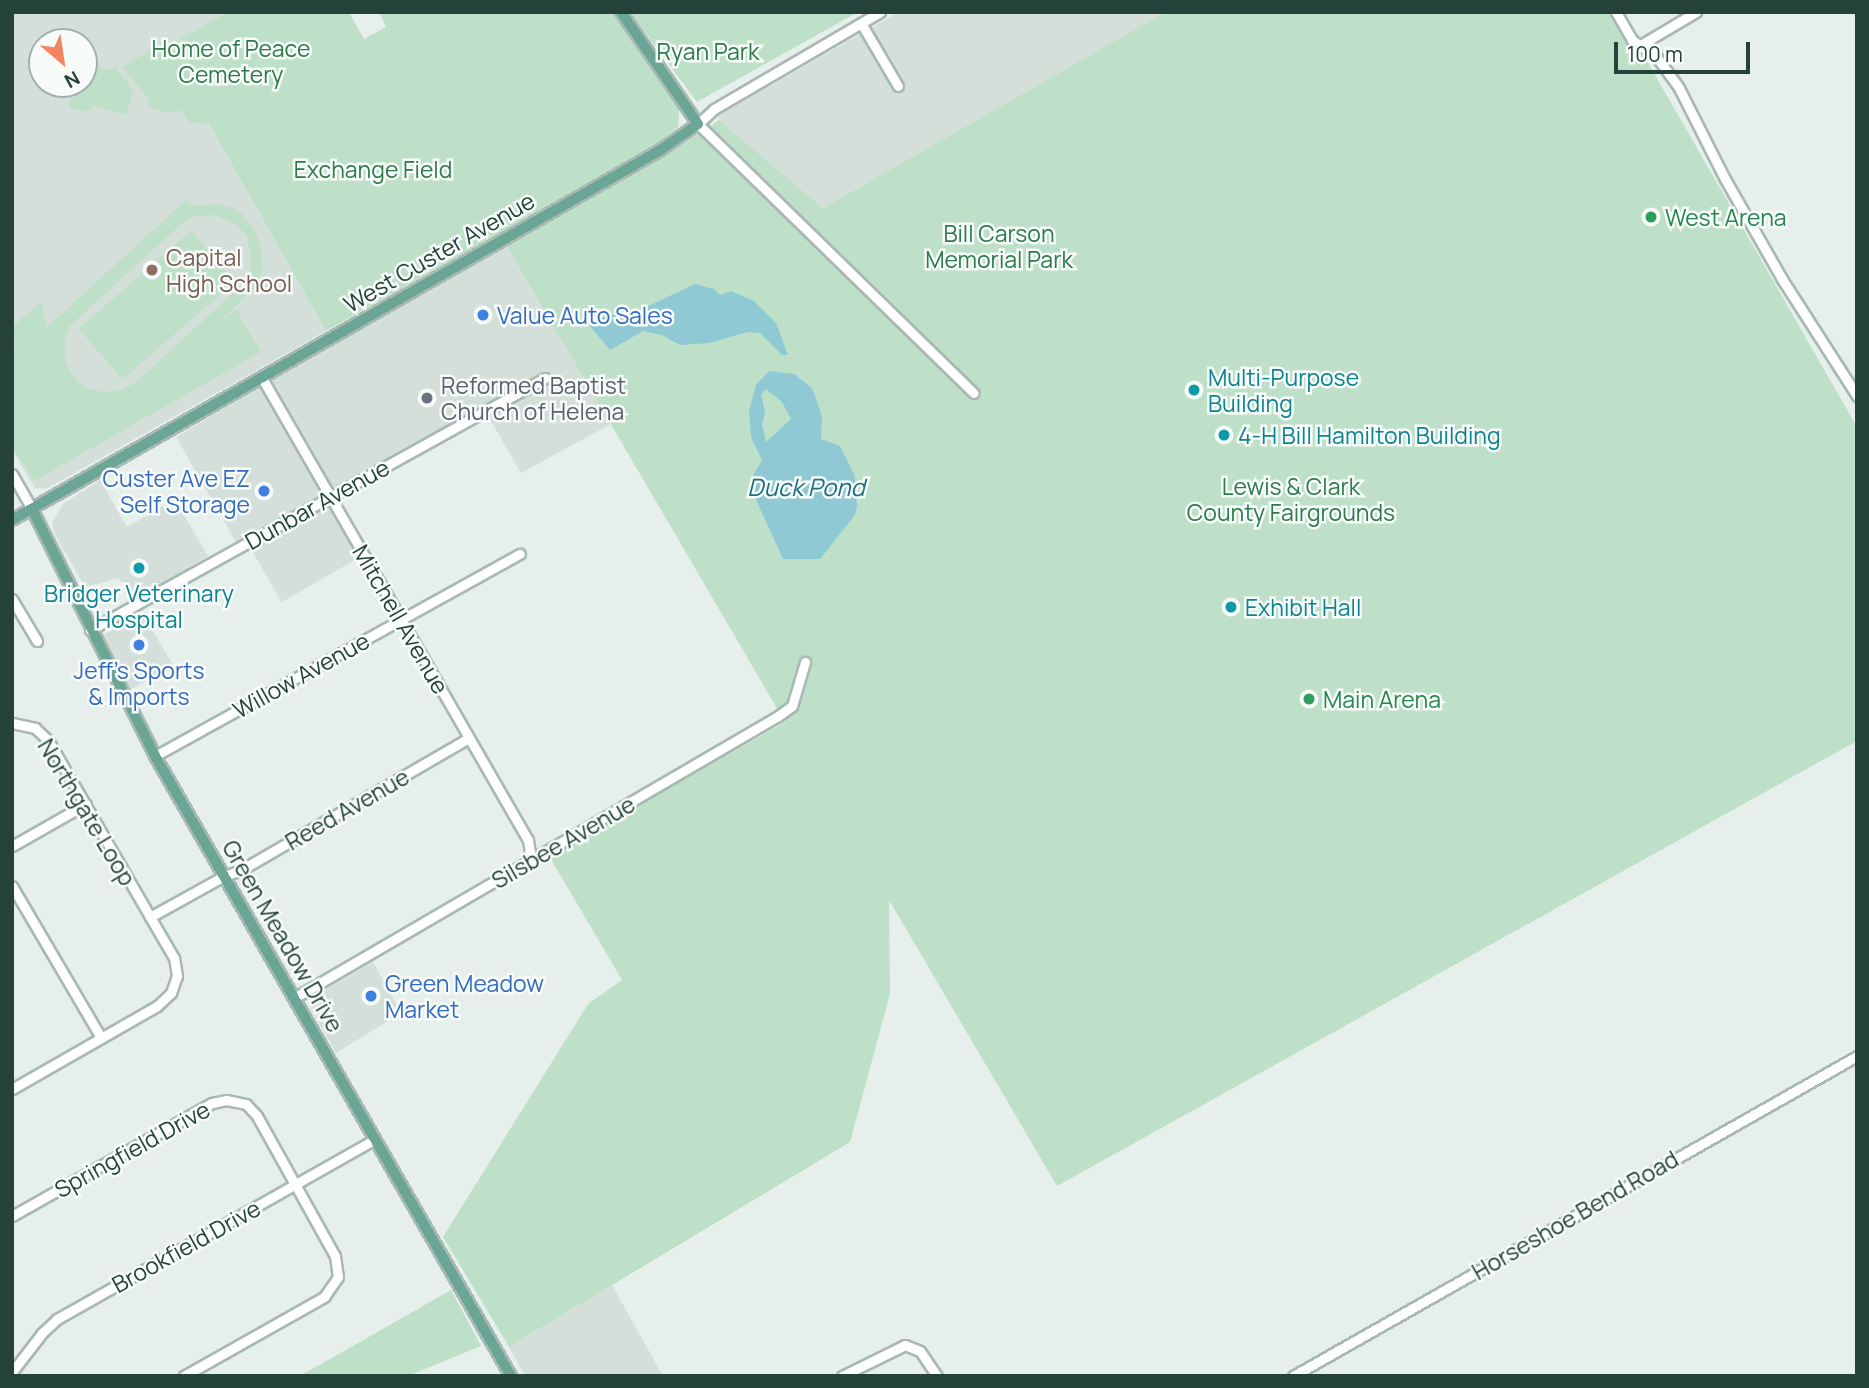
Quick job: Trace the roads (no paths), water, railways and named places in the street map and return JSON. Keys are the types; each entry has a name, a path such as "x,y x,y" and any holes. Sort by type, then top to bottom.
{"main road":[{"path":"621,12 698,124"},
{"name":"West Custer Avenue","path":"12,520 659,152 698,124"},
{"name":"Green Meadow Drive","path":"32,509 155,756 511,1376"}],"street":[{"name":"West Custer Avenue","path":"698,124 714,109 880,12"},
{"path":"1616,12 1632,40 1656,55 1679,88 1725,178 1782,279 1857,396"},
{"path":"1642,44 1696,12"},
{"path":"861,23 898,86"},
{"path":"698,124 974,393"},
{"name":"Mitchell Avenue","path":"262,378 528,840 530,852 526,862"},
{"name":"Dunbar Avenue","path":"90,630 545,378"},
{"path":"12,474 32,509"},
{"name":"Willow Avenue","path":"155,756 520,554"},
{"path":"12,599 37,641"},
{"name":"Silsbee Avenue","path":"294,998 778,716 792,706 805,662"},
{"name":"Northgate Loop","path":"12,723 35,728 48,740 174,958 177,976 172,992 157,1006 101,1038"},
{"name":"Reed Avenue","path":"149,917 224,876 241,870 469,738"},
{"path":"12,846 86,804"},
{"path":"12,886 101,1038 12,1089"},
{"name":"Horseshoe Bend Road","path":"1293,1376 1857,1055"},
{"name":"Springfield Drive","path":"12,1216 212,1103 226,1100 246,1104 257,1116 335,1256 338,1277 324,1297 184,1376"},
{"name":"Brookfield Drive","path":"12,1372 42,1333 57,1319 375,1139"},
{"path":"842,1376 905,1345 920,1351 936,1376"}],"water":[{"path":"695,284 714,289 720,295 731,291 754,301 776,323 788,355 782,355 760,333 748,332 709,343 680,345 662,335 643,331 610,350 589,325 606,316 638,311"},
{"name":"Duck Pond","path":"769,371 794,374 812,388 822,416 821,439 840,446 855,476 855,515 820,559 783,559 753,493 751,479 762,460 751,437 749,411 756,385","holes":["766,389 782,402 791,419 766,442 762,424 765,413 761,394"]}],"place":[{"name":"West Arena","path":"1651,217"},
{"name":"Capital High School","path":"152,270"},
{"name":"Value Auto Sales","path":"483,315"},
{"name":"Multi-Purpose Building","path":"1194,390"},
{"name":"Reformed Baptist Church of Helena","path":"427,398"},
{"name":"4-H Bill Hamilton Building","path":"1224,435"},
{"name":"Custer Ave EZ Self Storage","path":"264,491"},
{"name":"Bridger Veterinary Hospital","path":"139,568"},
{"name":"Exhibit Hall","path":"1231,607"},
{"name":"Jeff's Sports & Imports","path":"139,645"},
{"name":"Main Arena","path":"1309,699"},
{"name":"Green Meadow Market","path":"371,996"}],"park label":[{"name":"Ryan Park","path":"708,51"},
{"name":"Home of Peace Cemetery","path":"231,61"},
{"name":"Exchange Field","path":"373,169"},
{"name":"Bill Carson Memorial Park","path":"999,246"},
{"name":"Lewis & Clark County Fairgrounds","path":"1291,499"}]}
